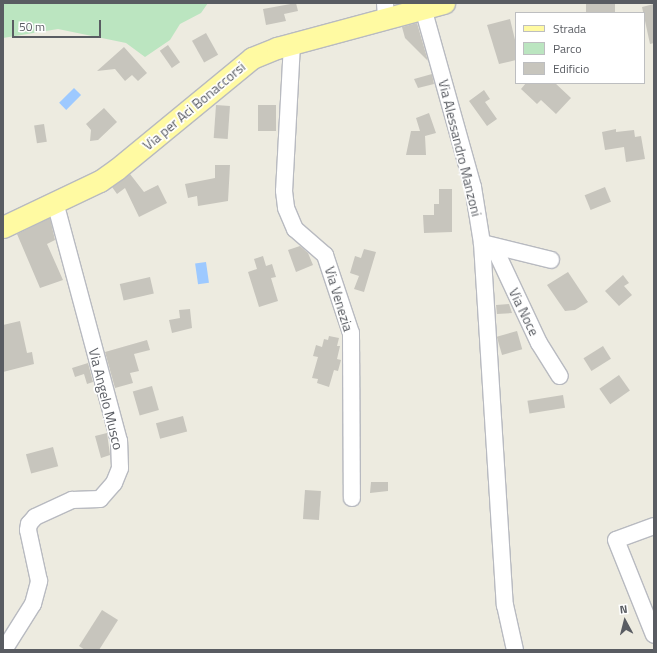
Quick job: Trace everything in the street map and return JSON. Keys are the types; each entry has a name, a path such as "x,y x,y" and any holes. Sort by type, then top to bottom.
{"main road":[{"name":"Via per Aci Bonaccorsi","path":"3,227 100,181 117,170 252,58 385,11 423,8 444,3"}],"street":[{"name":"Via Alessandro Manzoni","path":"423,8 488,245"},
{"name":"Via Venezia","path":"292,44 284,192 286,208 294,229 325,255 351,333 352,498"},
{"name":"Via Angelo Musco","path":"4,650 33,604 39,581 28,530 29,524 35,517 72,500 100,499 114,483 120,468 119,441 55,202"},
{"path":"515,650 505,605 488,245 551,260"},
{"name":"Via Noce","path":"488,245 539,343 560,376"},
{"path":"654,526 616,540 654,635"}],"green space":[{"path":"3,3 208,3 201,13 180,24 170,40 145,57 126,43 58,29 3,38"}],"water":[{"path":"74,88 81,95 66,110 59,103"},
{"path":"206,262 209,283 198,284 195,264"}],"building":[{"path":"296,3 298,11 284,14 286,21 266,25 263,9"},
{"path":"586,3 615,3 615,12 586,12"},
{"path":"654,4 654,43 650,44 645,21 645,12 643,12 642,7"},
{"path":"510,19 515,40 515,60 499,64 487,25"},
{"path":"417,23 428,61 405,38 402,27"},
{"path":"206,33 218,55 204,63 192,41"},
{"path":"168,45 180,62 172,68 160,51"},
{"path":"124,47 147,73 138,81 132,75 125,81 115,69 97,71"},
{"path":"432,74 434,84 418,88 414,79"},
{"path":"525,84 556,84 571,98 556,114 541,100 537,104 521,89"},
{"path":"484,90 490,99 485,102 497,119 487,126 469,101"},
{"path":"216,105 230,106 228,139 214,138"},
{"path":"258,105 276,105 276,131 258,131"},
{"path":"104,108 117,122 98,140 90,141 91,130 86,124"},
{"path":"429,113 436,133 425,136 426,155 406,155 411,131 420,131 416,118"},
{"path":"44,124 47,142 37,143 34,126"},
{"path":"616,129 616,132 634,130 635,137 641,136 645,159 626,162 624,147 605,150 602,132"},
{"path":"215,165 230,165 228,201 198,206 197,196 188,198 185,184 215,178"},
{"path":"130,174 144,192 158,185 167,203 139,217 125,188 117,194 112,187"},
{"path":"605,187 611,202 591,210 585,195"},
{"path":"439,189 452,189 452,232 424,233 423,215 434,215 434,204 439,204"},
{"path":"50,218 55,240 47,244 63,280 40,288 17,234"},
{"path":"300,246 308,253 313,265 296,272 288,250"},
{"path":"364,249 376,252 364,292 354,289 359,276 350,273 355,256 361,258"},
{"path":"263,256 266,266 272,264 276,277 271,278 278,301 259,307 248,272 257,269 254,259"},
{"path":"568,272 588,302 575,310 565,311 547,285"},
{"path":"623,275 629,283 624,286 632,295 619,306 605,291"},
{"path":"150,277 154,294 124,301 120,284"},
{"path":"509,304 512,313 497,314 496,305"},
{"path":"190,309 192,328 172,333 169,320 180,318 179,310"},
{"path":"20,321 27,353 32,352 34,364 3,372 3,325"},
{"path":"517,331 522,349 502,355 497,337"},
{"path":"329,336 339,338 337,346 340,346 337,359 341,360 338,371 334,370 329,387 317,383 318,379 312,378 318,357 313,356 316,345 322,347 324,339 328,340"},
{"path":"147,340 150,350 134,354 139,371 130,373 133,383 115,388 105,352"},
{"path":"603,346 611,359 591,371 583,358"},
{"path":"88,363 93,382 87,384 84,374 75,377 72,368"},
{"path":"619,375 630,391 610,404 599,389"},
{"path":"152,386 159,410 140,416 133,392"},
{"path":"563,395 565,408 529,413 527,401"},
{"path":"183,416 187,431 160,439 156,423"},
{"path":"107,433 110,455 101,458 95,436"},
{"path":"53,447 58,466 31,474 26,454"},
{"path":"371,482 388,482 388,491 370,493"},
{"path":"305,490 321,491 319,520 303,519"},
{"path":"102,610 118,620 99,650 85,650 79,646"}]}
